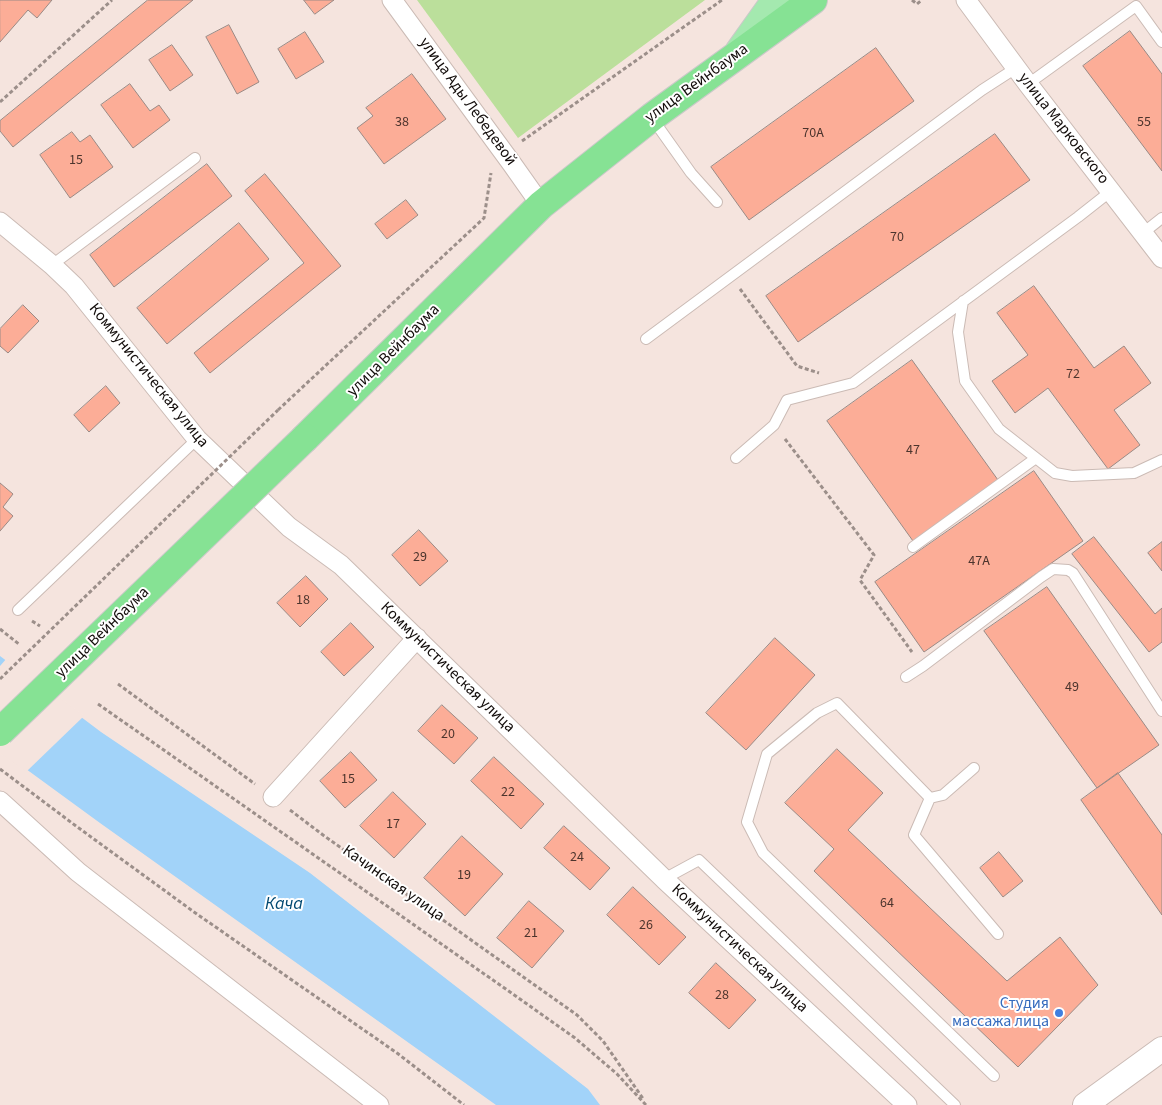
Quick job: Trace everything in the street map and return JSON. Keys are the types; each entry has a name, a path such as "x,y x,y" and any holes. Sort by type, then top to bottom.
{"highway":[{"name":"улица Вейнбаума","path":"0,732 306,438 541,204 652,117 813,0"}],"main road":[{"path":"738,54 776,0"}],"street":[{"name":"улица Ады Лебедевой","path":"392,0 541,204"},
{"name":"улица Марковского","path":"966,0 1162,258"},
{"name":"Коммунистическая улица","path":"0,222 74,286 197,439 289,527 341,565 664,879 907,1105"},
{"path":"273,797 417,638"},
{"path":"0,801 78,872 379,1105"},
{"path":"1085,1105 1162,1049"}],"lane":[{"path":"1028,84 1136,6 1162,42"},
{"path":"646,339 982,90 1016,68"},
{"path":"652,117 691,172 717,202"},
{"path":"52,265 195,158"},
{"path":"736,458 774,425 787,400 853,383 1111,191"},
{"path":"1143,233 1162,218"},
{"path":"963,302 958,332 966,381 999,429 1055,473 1072,476 1134,473 1162,460"},
{"path":"18,610 197,439"},
{"path":"913,547 1036,458"},
{"path":"906,677 1053,569 1068,570 1073,573 1162,711"},
{"path":"930,798 837,703 817,713 767,754 746,822 763,853 994,1076"},
{"path":"930,798 943,795 974,768"},
{"path":"930,798 914,835 998,934"},
{"path":"664,879 699,860 955,1105"}],"path":[{"path":"0,102 112,0"},
{"path":"521,142 722,0"},
{"path":"912,0 917,4 922,0"},
{"path":"0,679 278,410 484,218 491,172"},
{"path":"730,276 798,366 853,383"},
{"path":"774,425 874,555 860,580 917,659"},
{"path":"0,629 20,645"},
{"name":"Качинская улица","path":"118,684 323,835 577,1015 603,1041 646,1105"},
{"path":"98,704 575,1038 617,1074 646,1105"},
{"path":"0,769 194,912 397,1054 464,1105"}],"green space":[{"path":"417,0 705,0 518,138"}],"water":[{"name":"Кача","path":"0,656 101,732 310,873 588,1089 600,1105 496,1105 0,750"}],"pier":[{"path":"7,658 84,716 26,772 0,753 0,666"}],"building":[{"path":"0,0 52,0 37,18 28,10 0,42"},
{"path":"148,0 193,0 13,147 0,131 0,121"},
{"path":"304,0 334,0 315,14"},
{"path":"229,25 259,82 237,94 206,37"},
{"path":"1130,31 1162,74 1162,171 1083,66"},
{"path":"305,32 324,62 296,79 278,49"},
{"path":"172,45 193,75 170,91 149,60"},
{"path":"876,48 914,101 749,220 711,167"},
{"path":"412,74 446,119 384,164 357,128 373,116 366,108"},
{"path":"130,84 150,111 159,105 170,120 133,148 101,105"},
{"path":"72,132 80,142 90,135 113,167 70,198 40,155"},
{"path":"995,134 1030,180 798,342 766,296"},
{"path":"207,164 232,196 114,287 90,255"},
{"path":"265,174 341,266 210,373 194,353 304,263 245,191"},
{"path":"406,200 418,215 387,239 375,224"},
{"path":"239,223 269,259 167,344 137,308"},
{"path":"1034,286 1094,368 1124,346 1151,383 1114,410 1140,445 1108,469 1048,388 1015,413 992,381 1028,355 997,313"},
{"path":"23,305 39,321 8,353 0,346 0,329"},
{"path":"912,360 998,480 913,541 827,421"},
{"path":"106,386 120,403 89,432 74,415"},
{"path":"1034,471 1083,541 924,652 875,582"},
{"path":"0,483 13,494 3,507 13,516 0,531"},
{"path":"419,530 448,561 420,586 392,555"},
{"path":"1094,537 1155,614 1162,608 1162,642 1149,652 1072,554"},
{"path":"1162,542 1162,571 1148,553"},
{"path":"306,576 328,599 300,627 277,603"},
{"path":"1047,587 1159,745 1097,788 984,631"},
{"path":"351,623 374,647 344,676 321,652"},
{"path":"775,638 815,675 746,750 706,713"},
{"path":"442,705 478,738 454,764 418,731"},
{"path":"837,749 883,793 848,830 1007,981 1060,937 1098,985 1018,1067 814,871 834,849 785,803"},
{"path":"351,752 377,780 345,808 320,781"},
{"path":"494,757 544,804 521,829 471,781"},
{"path":"1118,773 1162,835 1162,915 1081,800"},
{"path":"393,792 426,824 394,858 360,826"},
{"path":"564,826 610,868 590,890 544,848"},
{"path":"462,836 503,874 465,916 424,878"},
{"path":"999,852 1023,881 1003,897 980,868"},
{"path":"633,887 686,937 659,965 607,915"},
{"path":"529,901 564,931 532,968 497,938"},
{"path":"716,963 756,1000 729,1029 689,993"}],"place":[{"name":"Студия массажа лица","path":"1059,1013"}]}
